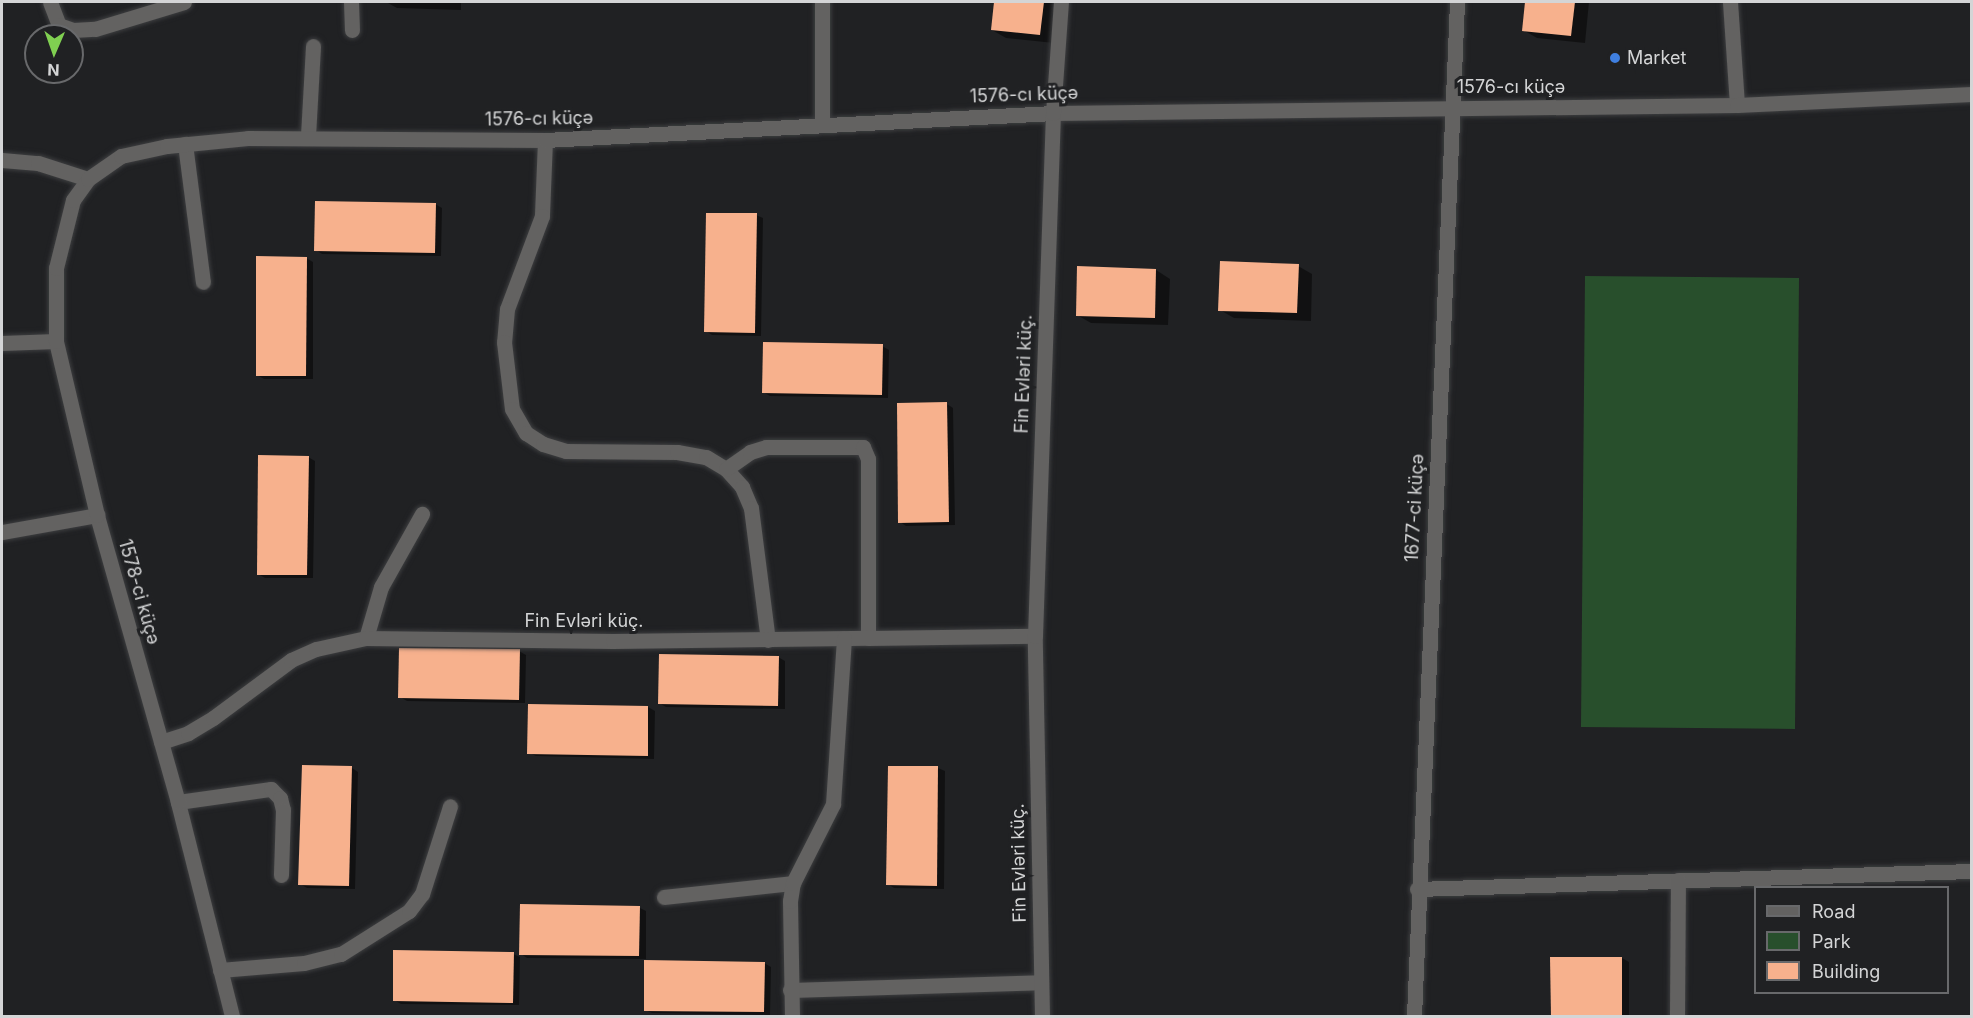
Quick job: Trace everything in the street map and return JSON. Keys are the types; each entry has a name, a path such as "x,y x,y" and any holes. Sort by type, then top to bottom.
{"street":[{"path":"50,2 59,25 73,30 95,29 184,2"},
{"path":"351,2 352,30"},
{"path":"822,2 822,124"},
{"name":"Fin Evləri küç.","path":"1042,1017 1035,636 1053,113 1061,2"},
{"name":"1677-ci küçə","path":"1414,1017 1417,889 1457,2"},
{"path":"1730,2 1737,105"},
{"path":"308,136 313,46"},
{"name":"1576-cı küçə","path":"88,180 121,156 186,144 308,136 545,140 1053,113 1737,105 1971,94"},
{"path":"545,140 542,216 507,309 504,342 512,409 526,433 551,447 566,451 677,452 706,457 726,469 742,487 751,508 768,640"},
{"path":"186,144 203,282"},
{"path":"2,160 38,163 88,180"},
{"name":"1578-ci küçə","path":"88,180 73,200 62,236 56,268 56,341 98,515 178,802 232,1017"},
{"path":"2,343 56,341"},
{"path":"726,469 750,452 766,447 863,447 868,459 868,638"},
{"path":"366,638 381,587 422,514"},
{"path":"2,532 98,515"},
{"name":"Fin Evləri küç.","path":"161,742 188,733 213,718 291,660 316,649 366,638 768,640 1035,636"},
{"path":"792,1017 788,931 793,883 832,804 837,783 844,638"},
{"path":"178,802 271,789 280,798 283,810 281,875"},
{"path":"220,970 304,963 341,954 409,911 422,894 450,806"},
{"path":"1417,889 1971,871"},
{"path":"1677,1017 1678,880"},
{"path":"664,897 793,883"},
{"path":"790,990 1041,982"}],"green space":[{"path":"1585,276 1799,278 1795,729 1581,727"}],"building":[{"path":"994,2 1044,2 1040,35 991,30"},
{"path":"1525,2 1575,2 1571,36 1522,31"},
{"path":"315,201 436,203 435,253 314,251"},
{"path":"706,213 757,213 755,333 704,332"},
{"path":"256,256 307,257 306,376 256,376"},
{"path":"1220,261 1299,264 1297,313 1218,311"},
{"path":"1077,266 1156,269 1155,318 1076,316"},
{"path":"763,342 883,344 882,395 762,393"},
{"path":"947,402 949,522 898,523 897,403"},
{"path":"258,455 309,456 307,575 257,575"},
{"path":"399,648 520,649 519,700 398,698"},
{"path":"659,654 779,656 778,706 658,704"},
{"path":"528,704 648,706 648,756 527,754"},
{"path":"302,765 352,766 349,886 298,885"},
{"path":"888,766 938,766 937,886 886,885"},
{"path":"520,904 640,906 639,956 519,955"},
{"path":"393,950 514,952 513,1003 393,1001"},
{"path":"1550,957 1622,957 1622,1016 1551,1016"},
{"path":"644,960 765,962 764,1012 644,1011"}],"place":[{"name":"Market","path":"1615,58"}]}
